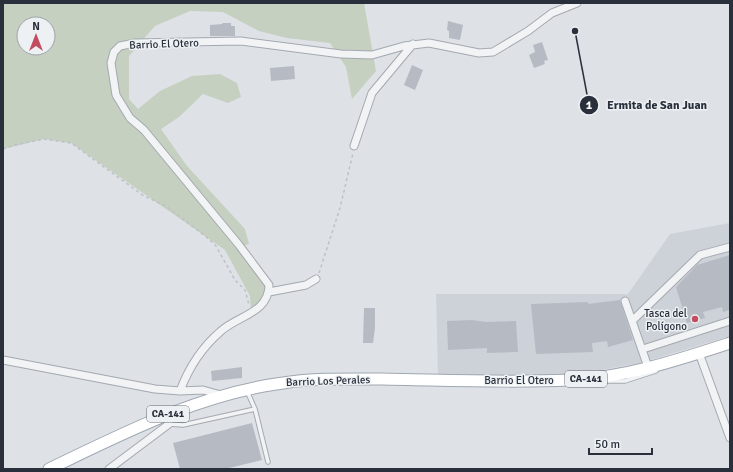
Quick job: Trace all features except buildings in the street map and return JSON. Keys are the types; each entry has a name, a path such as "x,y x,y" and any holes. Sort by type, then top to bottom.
{"main road":[{"name":"Barrio El Otero","path":"437,380 546,381 591,378 672,361 730,343"},
{"name":"Barrio Los Perales","path":"49,469 167,420 221,395 282,383 328,379 437,380"}],"street":[{"name":"Barrio El Otero","path":"269,292 269,286 266,279 144,130 130,118 123,107 116,95 111,63 114,52 120,46 135,43 241,41 341,54 372,55 413,44 429,43 479,53 493,52 528,31 552,13 577,3"},
{"path":"354,146 372,93 413,44"},
{"path":"632,321 700,255 730,246"},
{"path":"180,391 189,367 221,330 248,315 268,297 269,292 306,285 316,279"},
{"path":"625,301 648,367"},
{"path":"643,350 730,321"},
{"path":"699,353 730,438"},
{"name":"Barrio Los Perales","path":"3,360 155,389 180,391 203,390 221,395"},
{"name":"Barrio Los Perales","path":"109,469 167,420"}],"lane":[{"path":"591,378 607,382 625,381 656,371 672,361"},
{"path":"247,390 248,396 255,409 268,462"},
{"path":"167,420 183,425 255,409"}],"path":[{"path":"3,149 44,139 71,143 144,196 166,206 216,246 235,280 245,290 248,303 248,315"},
{"path":"316,279 340,208 354,146"}],"shaded area":[{"path":"730,223 730,336 644,362 601,370 559,375 438,375 436,294 628,294 670,234"}],"green space":[{"path":"3,3 364,3 376,71 352,99 346,67 330,43 287,38 259,31 223,12 190,11 155,26 129,56 129,99 138,109 160,91 192,76 220,74 237,83 241,97 228,103 203,94 179,117 161,129 187,166 245,229 249,244 239,247 264,281 265,286 263,297 251,310 250,296 225,250 71,143 44,139 3,149"}],"place":[{"name":"Ermita de San Juan","path":"575,31"},
{"name":"Tasca del Polígono","path":"695,319"}]}
